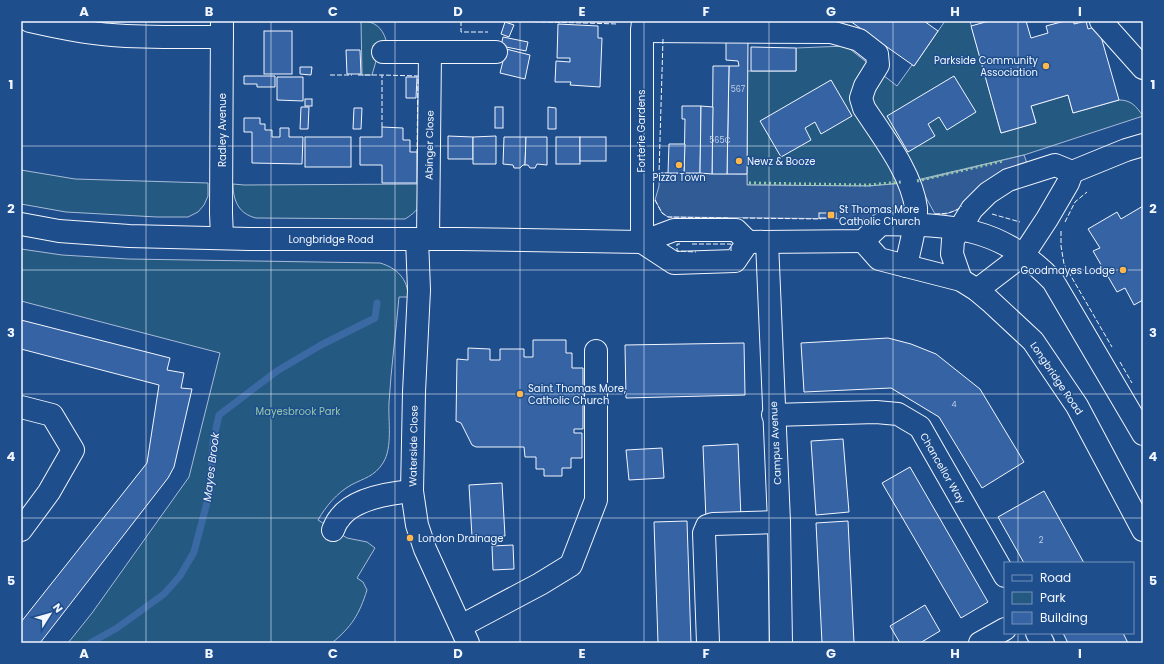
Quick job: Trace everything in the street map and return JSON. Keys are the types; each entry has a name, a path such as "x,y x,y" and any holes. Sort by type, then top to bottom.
{"main road":[{"path":"30,21 50,26 111,35 159,37 222,29"},
{"path":"1101,21 1143,68"},
{"path":"642,26 831,32 859,40 878,54 878,65 865,86 861,98 864,108 908,177 916,209 906,266"},
{"name":"Forterie Gardens","path":"642,26 642,242"},
{"name":"Radley Avenue","path":"222,29 220,213 222,238"},
{"path":"383,52 496,52"},
{"name":"Abinger Close","path":"422,239 430,52"},
{"path":"1072,172 1068,183 1054,207 1035,239 1024,254 1005,267 969,285 952,254 953,240 972,209 988,193 1008,180 1055,165 1072,172 1126,150 1143,145"},
{"name":"Longbridge Road","path":"21,224 59,231 129,236 249,239 422,239 642,242 674,230 736,230 757,242"},
{"path":"642,242 674,263 735,262 757,242 863,241 881,224 959,228 1006,244 1024,254 1053,281 1143,434"},
{"name":"Waterside Close","path":"422,239 414,392 412,491 417,525 425,549 464,634"},
{"name":"Longbridge Road","path":"863,241 880,259 969,285 1033,341 1077,406 1143,530"},
{"name":"Campus Avenue","path":"757,242 774,414 779,522 781,643"},
{"path":"464,634 571,565 596,500 596,352"},
{"path":"21,407 52,415 73,450 49,492 21,530"},
{"name":"Chancellor Way","path":"774,414 876,412 898,414 920,427 1004,574"},
{"path":"333,530 339,518 351,507 395,492 412,491"},
{"path":"708,643 704,533 707,526 713,524 779,522"},
{"path":"980,643 1004,630"},
{"path":"1038,634 1043,643"}],"green space":[{"path":"361,21 370,22 380,28 386,40 378,54 372,75 362,75"},
{"path":"945,21 970,21 1001,133 1036,123 1031,106 1068,95 1073,113 1123,100 1133,104 1143,116 1024,155 904,183 869,186 747,185 747,71 796,71 796,48 846,46 897,86 912,65 914,66"},
{"path":"21,170 75,179 208,183 208,196 204,205 198,212 188,217 157,217 66,212 21,204"},
{"path":"233,184 423,184 421,201 418,208 405,219 256,218 245,213 238,206 234,196"},
{"name":"Mayesbrook Park","path":"21,249 62,255 128,259 380,263 392,268 404,280 408,297 399,297 390,390 389,442 386,457 380,468 368,477 346,488 337,496 328,505 318,520 347,538 367,542 375,548 357,578 363,582 367,590 358,613 345,631 332,643 68,643 92,613 189,477 220,353 21,301"}],"shaded area":[{"path":"1024,155 1028,166 975,194 959,209 946,214 935,214 917,181"},
{"path":"659,173 747,174 747,185 869,186 904,183 907,216 868,219 668,217 662,213 655,200 659,186"}],"building":[{"path":"850,21 924,21 938,31 914,66"},
{"name":"Parkside Community Association","path":"989,21 1026,21 1031,38 1048,33 1046,26 1065,21 1074,21 1074,24 1086,21 1088,29 1098,26 1119,100 1073,113 1068,95 1031,106 1036,123 1001,133 971,26"},
{"path":"505,22 514,25 509,37 501,34"},
{"path":"558,24 598,26 598,38 602,38 600,87 570,85 571,82 555,82 556,61 570,62 570,58 557,58"},
{"path":"264,31 292,31 292,74 264,74"},
{"path":"503,37 528,42 526,51 501,46"},
{"path":"726,37 748,37 747,174 727,174 729,66 739,66 738,61 726,60"},
{"path":"751,47 796,48 796,71 751,71"},
{"path":"506,49 530,55 525,79 500,73"},
{"path":"346,50 360,50 361,74 347,74"},
{"path":"713,66 729,66 727,174 712,174"},
{"path":"300,67 312,67 311,75 300,74"},
{"path":"244,76 275,76 275,87 257,87 257,84 244,84"},
{"path":"954,76 976,112 947,130 939,117 928,124 935,136 908,152 887,116"},
{"path":"277,77 303,77 303,101 277,100"},
{"path":"406,77 417,77 416,98 406,98"},
{"path":"831,80 852,116 821,134 815,122 805,128 811,140 781,157 760,121"},
{"path":"305,99 312,99 312,106 305,106"},
{"path":"682,106 701,106 700,173 684,173 685,119 682,119"},
{"path":"701,106 713,107 712,174 700,173"},
{"path":"301,107 309,107 308,129 300,129"},
{"path":"495,107 503,107 503,128 495,128"},
{"path":"548,107 556,108 556,129 548,129"},
{"path":"354,108 362,108 361,129 353,129"},
{"path":"244,118 260,118 260,124 265,124 265,130 272,130 272,137 280,137 280,128 289,128 289,137 303,137 302,164 252,163 252,132 244,132"},
{"path":"382,127 403,128 403,140 410,140 410,152 417,152 417,183 382,183 382,165 360,165 360,137 382,137"},
{"path":"448,136 473,137 473,159 448,159"},
{"path":"496,136 496,164 473,164 473,137"},
{"path":"305,137 351,137 351,167 305,167"},
{"path":"504,137 526,137 525,165 520,168 514,168 513,165 503,164"},
{"path":"526,137 547,137 547,165 537,164 535,168 530,168 528,165 525,165"},
{"path":"556,137 580,137 580,164 556,164"},
{"path":"580,137 606,137 606,161 580,161"},
{"path":"669,144 685,144 684,173 668,173"},
{"name":"Goodmayes Lodge","path":"1143,206 1143,300 1134,305 1125,288 1117,292 1093,251 1100,248 1088,229 1117,212 1121,219"},
{"path":"819,213 836,213 836,218 819,218"},
{"path":"21,320 170,358 167,370 184,373 181,388 192,389 174,467 168,478 40,643 21,643 21,622 147,463 159,385 21,349"},
{"path":"888,338 911,344 936,354 980,389 1024,462 982,488 939,417 891,388 804,392 801,343"},
{"name":"Saint Thomas More, Catholic Church","path":"533,340 566,340 566,353 572,353 572,368 583,368 583,429 574,429 574,433 582,433 582,458 571,458 571,468 562,468 562,476 544,476 544,469 536,469 536,457 525,457 524,447 476,447 472,445 461,423 456,421 457,359 468,360 468,348 490,349 490,360 500,360 500,349 524,349 524,357 533,357"},
{"path":"744,343 745,395 626,398 625,345"},
{"path":"843,439 849,512 816,515 811,441"},
{"path":"738,444 741,518 706,519 703,446"},
{"path":"662,448 664,478 629,480 626,450"},
{"path":"910,467 988,602 961,618 882,483"},
{"path":"502,483 505,536 472,537 469,485"},
{"path":"1044,491 1083,562 1023,562 998,517"},
{"path":"687,521 691,643 658,643 654,522"},
{"path":"848,521 854,643 822,643 816,523"},
{"path":"513,545 514,569 493,570 492,546"},
{"path":"925,605 940,631 920,643 900,643 890,626"},
{"path":"1064,634 1124,634 1128,643 1068,643"}],"waterway":[{"name":"Mayes Brook","path":"90,643 117,628 164,594 180,576 194,552 210,491 213,442 219,415 277,371 321,345 375,318 377,303"}],"hedge":[{"path":"917,181 1003,161"},
{"path":"749,183 868,185 901,182"}],"fence":[{"path":"461,21 461,32 488,32"},
{"path":"513,21 618,24"},
{"path":"663,39 659,173 668,173"},
{"path":"330,75 352,75"},
{"path":"358,75 382,75"},
{"path":"382,127 382,75 418,76 417,152"},
{"path":"1065,222 1075,202 1087,192"},
{"path":"655,200 662,213 668,217 730,218"},
{"path":"935,214 949,213 962,206"},
{"path":"992,214 1020,222"},
{"path":"743,218 821,219"},
{"path":"1061,231 1061,246 1064,264 1112,347"},
{"path":"680,244 677,244 677,251 696,252"},
{"path":"692,244 731,244 731,251"},
{"path":"1120,362 1132,383"}],"place":[{"name":"Parkside Community Association","path":"1046,66"},
{"name":"Newz & Booze","path":"739,161"},
{"name":"Pizza Town","path":"679,165"},
{"name":"St Thomas More Catholic Church","path":"831,215"},
{"name":"Goodmayes Lodge","path":"1123,270"},
{"name":"Saint Thomas More, Catholic Church","path":"520,394"},
{"name":"London Drainage","path":"410,538"}]}
